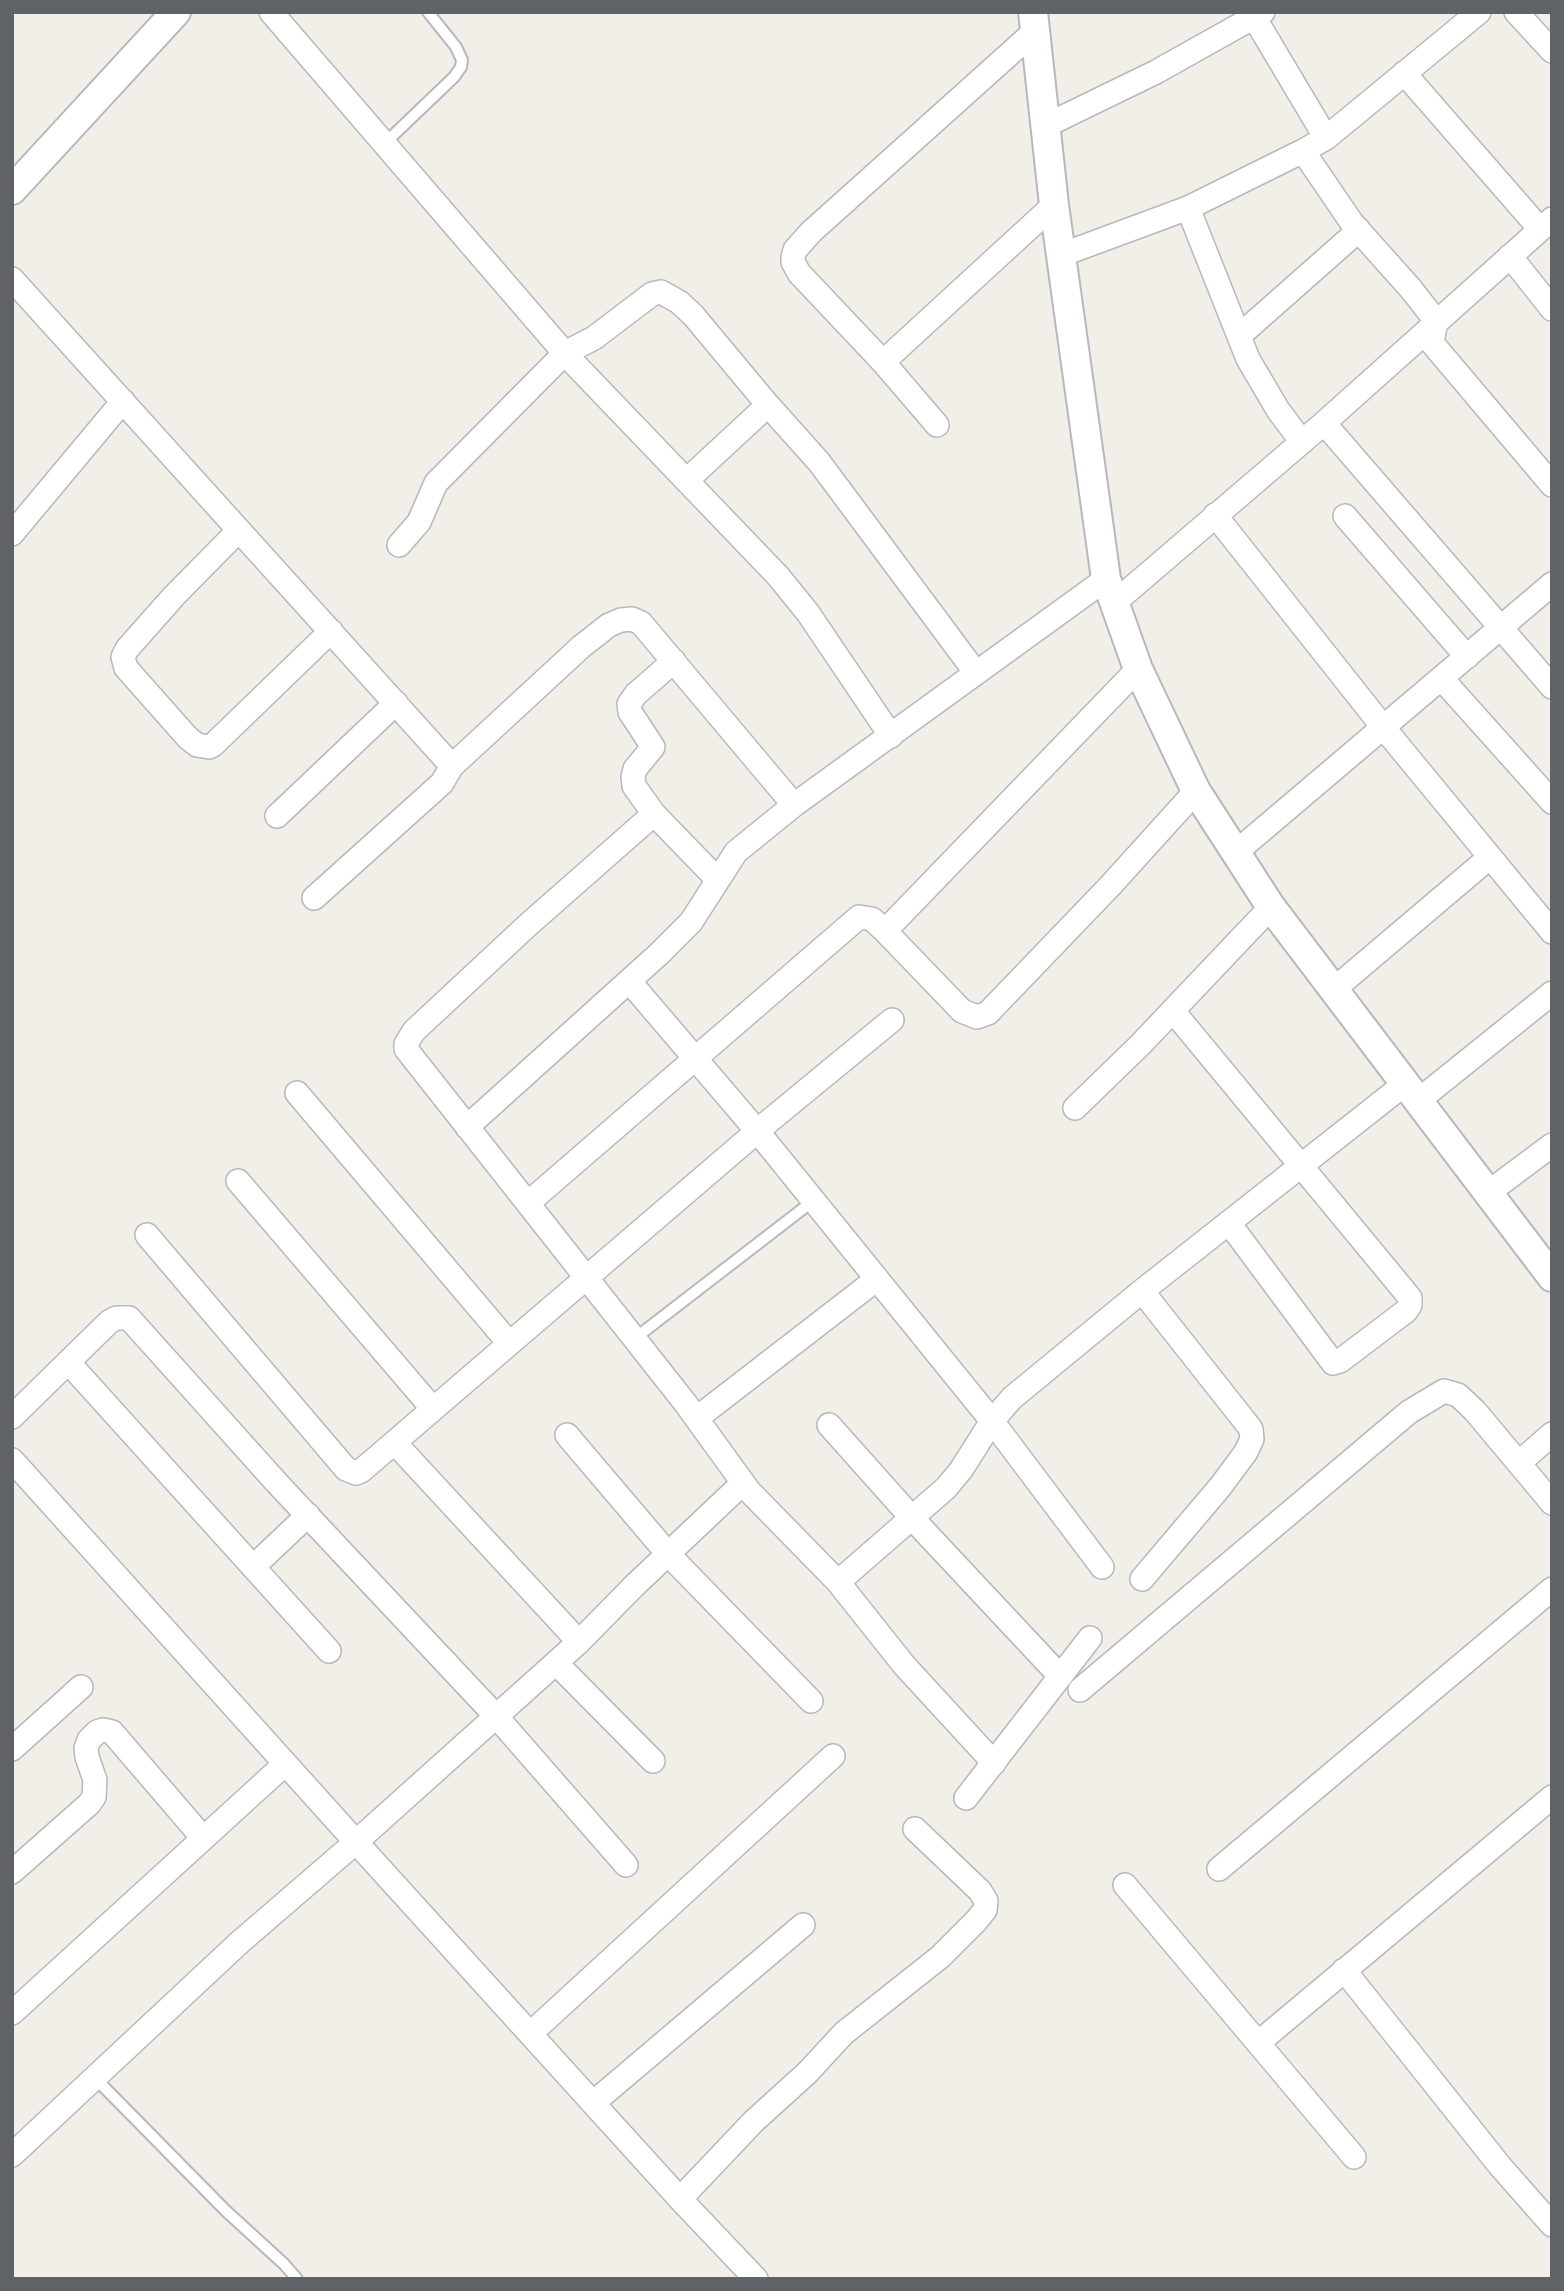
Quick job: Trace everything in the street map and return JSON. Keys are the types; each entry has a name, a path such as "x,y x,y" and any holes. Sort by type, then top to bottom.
{"street":[{"path":"14,183 176,12"},
{"path":"271,12 565,353 778,576 891,736"},
{"path":"1061,255 1188,208 1326,138 1479,12"},
{"path":"1516,12 1552,51"},
{"path":"1045,126 1156,72 1256,14 1326,138"},
{"path":"1033,22 1054,205 1110,591 1138,669 1196,791 1271,907 1552,1277"},
{"path":"937,425 799,272 793,262 795,250 1033,22"},
{"path":"467,1127 691,922 736,852 794,805 976,673 1110,591 1215,515 1324,423 1546,224 1404,73"},
{"path":"1303,151 1359,230 1436,321 1432,342 1552,485"},
{"path":"883,362 1054,205"},
{"path":"1188,208 1248,359 1278,410 1302,442"},
{"path":"1239,336 1359,230"},
{"path":"1510,256 1552,309"},
{"path":"12,279 452,766"},
{"path":"398,545 419,522 436,483 565,353 594,338 652,294 661,292 679,302 693,316 819,462 976,673"},
{"path":"12,534 123,401"},
{"path":"687,480 768,405"},
{"path":"1324,423 1552,687"},
{"path":"1215,515 1383,727 1552,932"},
{"path":"1345,516 1467,657"},
{"path":"239,530 174,596 123,657 126,668 188,738 204,747 213,745 331,631"},
{"path":"1235,853 1552,584"},
{"path":"314,898 442,783 452,766 582,646 609,625 621,620 632,618 641,623 794,805"},
{"path":"674,661 636,694 629,704 629,712 653,747 635,769 634,786 654,814 718,880"},
{"path":"885,931 1138,669"},
{"path":"1442,678 1552,802"},
{"path":"277,816 396,703"},
{"path":"528,1203 859,917 872,919 962,1011 977,1017 988,1013 1110,886 1196,791"},
{"path":"654,814 529,924 409,1038 406,1049 696,1418 743,1483 838,1582 904,1665 995,1763"},
{"path":"1332,990 1490,857"},
{"path":"1075,1108 1173,1011 1271,907"},
{"path":"629,981 758,1132 992,1421 1102,1567"},
{"path":"838,1582 954,1479 992,1421 1012,1398 1301,1166 1552,993"},
{"path":"1173,1011 1410,1298 1410,1306 1340,1362 1333,1363 1229,1223"},
{"path":"147,1236 346,1469 356,1473 395,1443 586,1277 891,1020"},
{"path":"297,1093 509,1343"},
{"path":"1489,1192 1552,1145"},
{"path":"238,1181 433,1409"},
{"path":"696,1418 877,1279"},
{"path":"1142,1291 1251,1429 1252,1439 1246,1452 1220,1487 1142,1579"},
{"path":"12,1417 109,1322 116,1318 129,1318 495,1715 626,1866"},
{"path":"68,1362 329,1651"},
{"path":"1080,1690 1409,1412 1444,1391 1458,1395 1475,1411 1552,1503"},
{"path":"829,1425 1060,1676"},
{"path":"1519,1463 1552,1434"},
{"path":"567,1435 668,1554 811,1701"},
{"path":"395,1443 579,1642"},
{"path":"12,1460 755,2279"},
{"path":"12,2155 240,1942 579,1642 743,1483"},
{"path":"253,1567 308,1515"},
{"path":"1219,1869 1552,1589"},
{"path":"966,1798 1090,1638"},
{"path":"556,1663 653,1760"},
{"path":"12,1749 81,1687"},
{"path":"12,1872 94,1797 95,1780 86,1748 89,1740 103,1730 112,1732 203,1839"},
{"path":"530,2034 833,1756"},
{"path":"12,2013 285,1763"},
{"path":"1258,2043 1552,1797"},
{"path":"680,2199 754,2121 807,2073 844,2033 940,1957 985,1910 986,1901 980,1891 915,1829"},
{"path":"1125,1885 1354,2157"},
{"path":"593,2103 803,1925"},
{"path":"1343,1970 1500,2166 1552,2225"}],"lane":[{"path":"384,144 454,77 461,67 462,60 456,47 428,12"},
{"path":"634,1339 813,1201"},
{"path":"94,2078 297,2279"}]}
